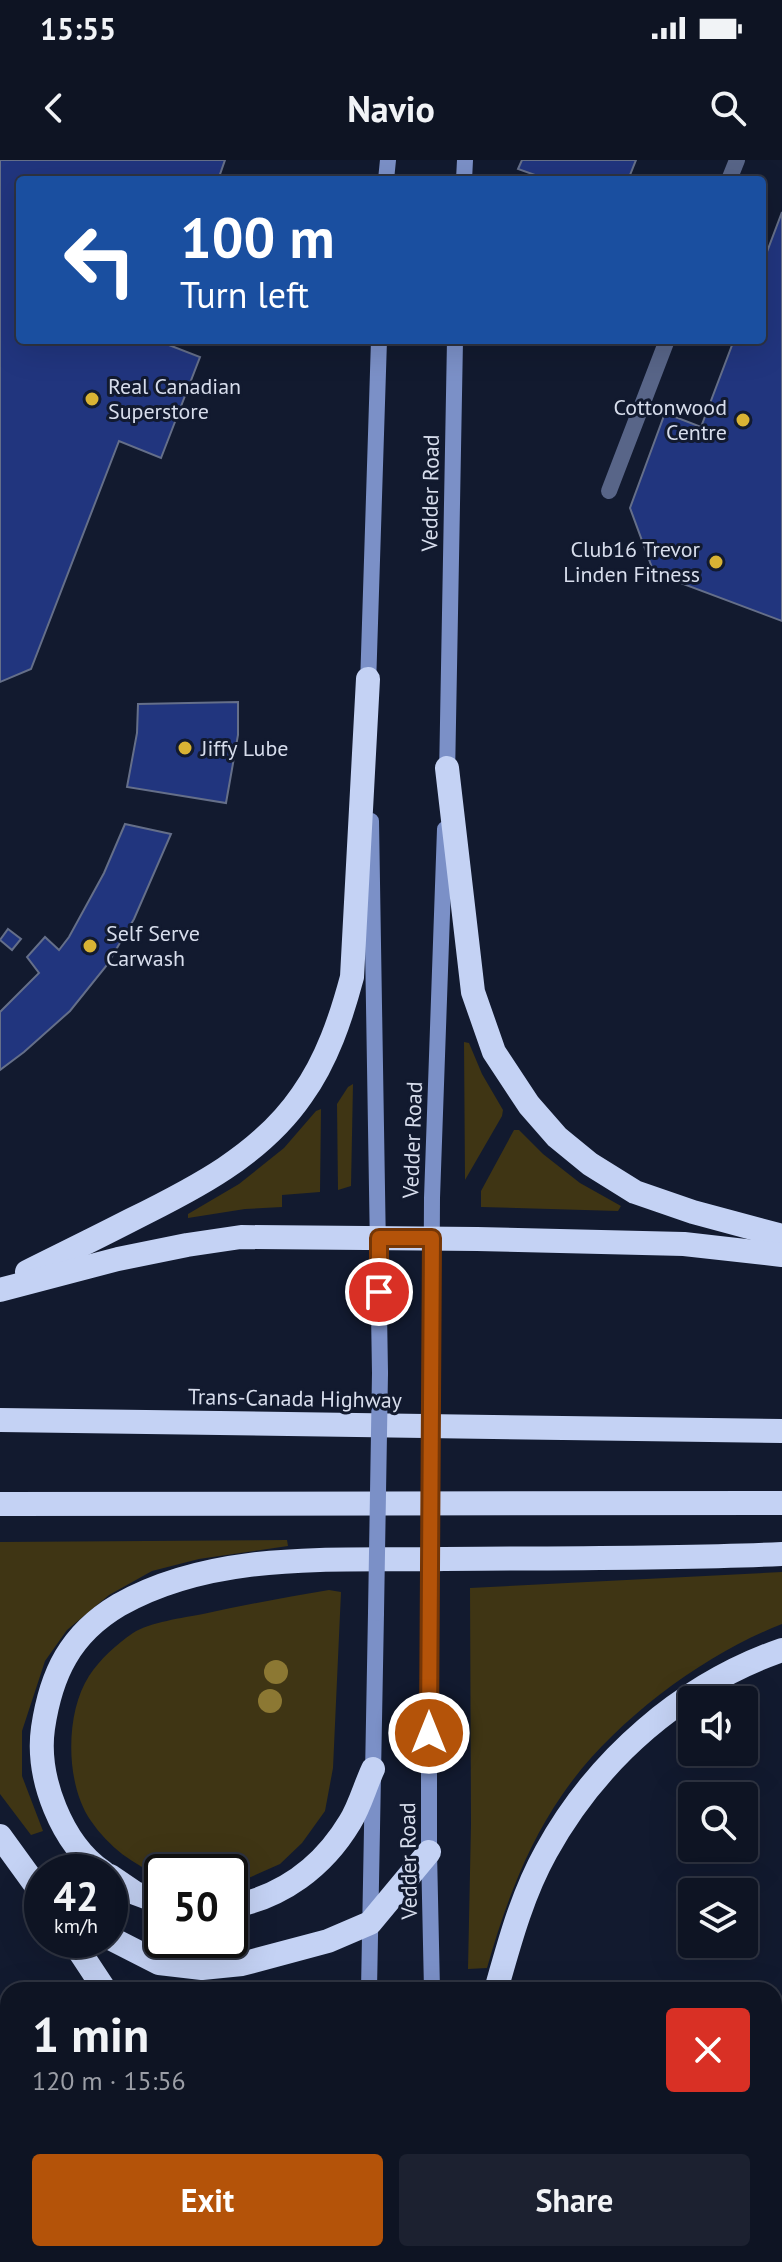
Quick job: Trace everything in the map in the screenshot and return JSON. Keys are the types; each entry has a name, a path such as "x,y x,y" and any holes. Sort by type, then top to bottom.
{"highway":[{"path":"0,1288 185,1193 228,1166 269,1134 302,1095 341,1017 352,977 368,679"},
{"path":"447,768 473,992 494,1052 529,1105 557,1137 590,1164 635,1192 693,1212 782,1236"},
{"path":"0,1288 118,1259 241,1237 684,1244 782,1255"},
{"name":"Trans-Canada Highway","path":"0,1420 782,1431"},
{"path":"0,1504 782,1503"},
{"path":"86,1854 69,1837 54,1806 44,1773 42,1732 47,1705 60,1665 78,1638 117,1607 159,1586 254,1564 782,1554"},
{"path":"498,1982 515,1925 545,1853 578,1802 620,1751 680,1701 753,1660 782,1650"},
{"path":"248,1903 293,1884 323,1860 351,1821 373,1769"},
{"path":"0,1836 24,1868"},
{"path":"128,1947 159,1963 202,1968 242,1964 328,1941 370,1923 429,1852"},
{"path":"84,1958 100,1982"}],"main road":[{"name":"Vedder Road","path":"369,1982 380,1373 368,679 379,344"},
{"name":"Vedder Road","path":"432,1982 429,1615 432,1238 447,768 455,344"}],"lane":[{"path":"609,491 665,344"}],"shaded area":[{"path":"464,1042 469,1043 482,1074 503,1110 465,1180"},
{"path":"353,1084 351,1186 338,1190 337,1104"},
{"path":"321,1109 320,1192 282,1195 282,1207 188,1218 188,1214 239,1184 284,1148"},
{"path":"514,1130 519,1130 580,1183 621,1206 618,1211 481,1207 481,1191"},
{"path":"287,1540 288,1546 199,1559 152,1571 109,1595 67,1630 45,1661 22,1731 22,1776 43,1831 31,1835 0,1794 0,1542"},
{"path":"782,1572 782,1624 721,1654 660,1694 632,1717 582,1768 549,1815 527,1857 487,1968 468,1969 470,1588"},
{"path":"329,1590 341,1592 333,1768 325,1811 302,1843 280,1864 248,1878 248,1854 144,1854 144,1867 128,1858 128,1854 122,1854 106,1839 82,1806 76,1788 71,1748 72,1728 81,1691 93,1670 133,1633 177,1619"}],"building":[{"name":"Real Canadian Superstore","path":"0,160 225,160 219,176 16,176 16,344 166,344 200,357 161,458 119,441 31,669 0,682"},
{"path":"522,160 636,160 630,176 538,176 518,169"},
{"name":"Cottonwood Centre","path":"782,212 782,621 654,573 630,508 665,413 701,427 732,344 766,344 766,254"},
{"name":"Jiffy Lube","path":"238,702 238,735 226,803 127,787 137,733 138,704"},
{"name":"Self Serve Carwash","path":"125,824 171,834 134,919 107,965 70,1011 0,1070 0,1012 39,973 27,957 45,937 59,950 69,937 104,873"},
{"path":"8,929 21,939 12,950 0,940"}],"place":[{"name":"Real Canadian Superstore","path":"92,399"},
{"name":"Cottonwood Centre","path":"743,420"},
{"name":"Club16 Trevor Linden Fitness","path":"716,562"},
{"name":"Jiffy Lube","path":"185,748"},
{"name":"Self Serve Carwash","path":"90,946"}],"route":[{"path":"379,1292 379,1238 432,1238 429,1733"}]}
